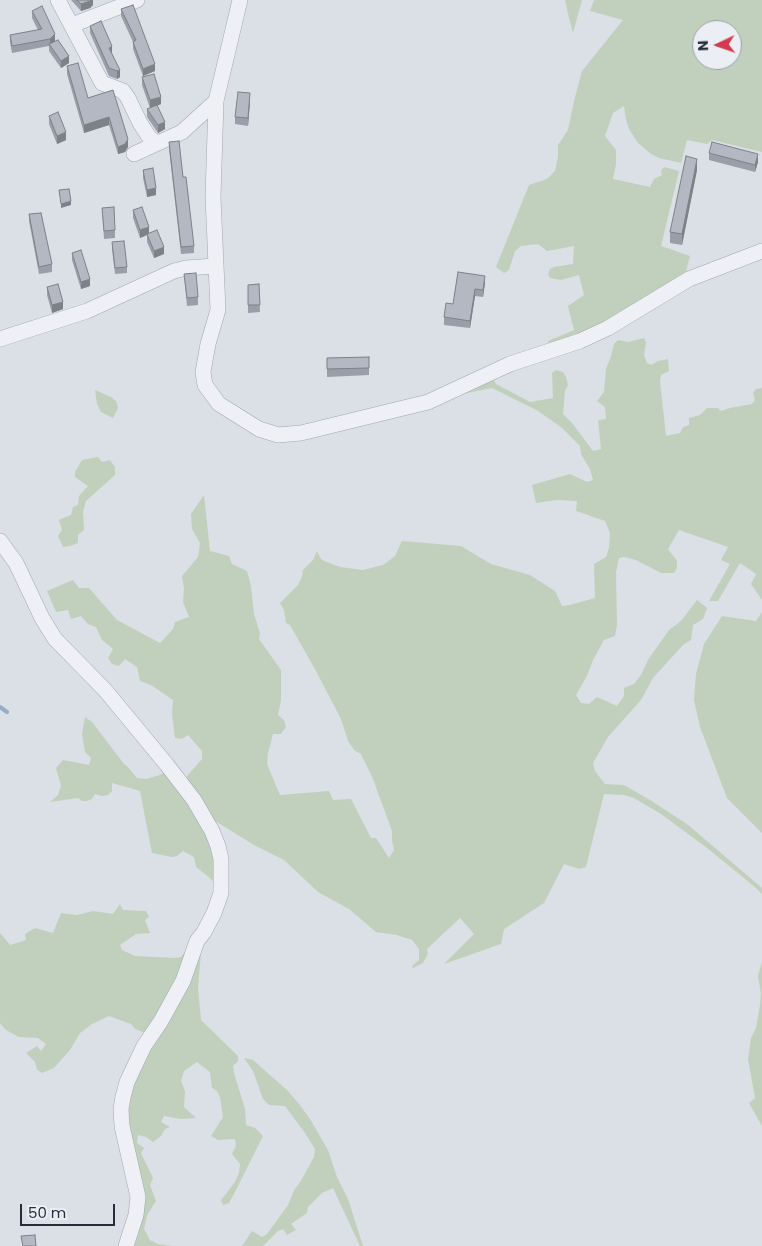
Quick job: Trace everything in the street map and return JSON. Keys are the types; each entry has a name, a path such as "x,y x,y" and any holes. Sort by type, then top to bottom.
{"street":[{"path":"58,0 102,83 123,91 140,123 149,137 156,143"},
{"path":"72,25 138,0"},
{"path":"240,0 216,101 213,197 218,310 208,344 204,372 205,385 219,404 260,429 278,435 310,431 428,402 510,364 580,341 608,328 689,279 762,251"},
{"path":"134,154 182,132 216,101"},
{"path":"0,339 88,311 174,270 215,266"},
{"path":"0,541 16,563 42,618 55,640 105,690 194,800 212,831 221,859 221,893 214,913 197,941 183,981 161,1021 144,1046 127,1082 121,1109 122,1126 138,1197 136,1215 126,1246"}],"green space":[{"path":"565,0 582,0 573,33 569,18"},
{"path":"594,0 762,0 762,152 712,140 707,144 687,140 681,163 659,158 638,143 629,129 624,106 613,113 605,136 616,150 613,179 650,187 654,179 662,175 661,171 664,167 679,171 661,246 690,256 685,275 622,317 550,348 548,341 574,330 568,306 584,295 579,275 561,280 550,278 548,274 550,269 554,267 573,264 574,246 547,251 538,244 521,246 515,251 509,270 504,273 496,267 529,185 547,179 555,171 558,145 568,130 582,71 623,20 590,11"},
{"path":"644,338 646,343 644,355 647,363 651,365 668,359 669,371 661,375 660,381 666,436 680,433 683,427 689,425 689,418 700,415 707,408 718,408 721,411 752,404 755,400 753,393 756,389 762,388 762,600 751,584 756,574 740,563 718,601 709,601 730,564 721,560 728,547 679,530 668,549 677,561 677,568 674,573 661,573 636,560 624,557 619,558 616,572 617,625 615,636 604,640 576,695 581,703 589,704 597,697 617,706 624,696 624,688 634,684 641,675 648,660 669,630 681,621 697,600 707,608 703,619 693,625 691,640 683,645 653,678 641,700 608,737 593,763 595,771 605,784 624,785 687,824 762,888 762,894 707,848 661,814 634,798 624,795 604,794 586,867 579,869 564,864 544,903 504,929 501,944 444,964 474,934 460,918 427,949 428,954 423,963 413,968 412,966 419,960 419,949 412,940 397,935 376,932 349,909 318,892 284,860 254,845 217,822 212,822 190,789 187,776 202,759 202,751 188,735 182,739 175,738 172,714 173,700 151,685 140,681 137,667 125,659 119,666 112,664 108,658 113,649 102,640 96,627 88,624 81,616 71,619 68,610 56,612 47,591 73,580 79,588 89,588 117,620 160,643 173,629 175,622 189,617 183,602 184,588 182,576 198,557 200,543 192,529 191,514 204,495 210,551 229,556 232,564 247,571 251,586 254,614 260,633 259,639 281,670 281,700 278,715 284,720 286,727 281,734 273,734 267,764 280,795 329,791 333,800 351,799 371,838 376,838 389,858 394,850 392,831 373,779 361,754 354,750 348,741 341,719 316,671 290,625 286,623 284,610 280,603 298,585 303,570 313,560 317,551 324,561 340,567 363,570 383,565 395,556 402,541 461,546 491,564 530,575 555,591 562,606 595,598 594,564 606,557 609,548 610,533 605,521 576,511 577,501 557,500 536,503 532,485 570,474 587,482 593,480 590,469 581,454 580,446 561,427 538,411 492,388 452,396 494,380 496,384 530,402 553,398 552,373 556,370 563,372 568,385 565,391 563,414 593,451 601,449 598,420 606,419 605,407 597,401 604,392 606,369 614,344 618,340 628,342"},
{"path":"95,390 116,401 118,408 113,418 101,412 97,404"},
{"path":"98,457 102,462 110,460 115,467 115,475 86,501 83,512 84,530 78,535 78,543 63,547 58,536 62,530 59,520 71,515 73,507 78,505 79,496 88,486 75,477 75,472 82,460"},
{"path":"762,612 762,833 727,798 700,727 694,700 696,674 704,644 722,616 756,621"},
{"path":"85,717 92,722 137,778 146,779 169,770 211,834 219,888 196,867 194,857 183,851 177,856 172,857 152,853 140,791 112,783 112,791 108,795 95,794 92,799 87,801 82,801 78,798 50,802 58,795 61,786 56,768 63,760 89,765 91,758 85,752 82,734"},
{"path":"120,904 123,910 146,911 149,917 145,920 150,933 136,934 120,945 122,950 135,956 175,958 181,957 192,943 173,994 145,1033 135,1029 131,1024 109,1016 92,1024 80,1033 70,1050 54,1068 42,1073 37,1070 35,1062 26,1053 37,1046 41,1051 46,1044 38,1038 19,1037 6,1030 0,1023 0,934 10,945 26,940 25,934 35,928 53,933 61,913 77,915 93,911 113,914"},
{"path":"202,940 198,988 201,1020 238,1056 238,1061 233,1066 245,1109 246,1125 255,1128 263,1136 229,1203 223,1205 221,1200 235,1182 239,1173 240,1164 232,1154 236,1146 235,1139 218,1140 211,1136 223,1117 220,1097 217,1091 212,1088 210,1072 197,1062 184,1071 181,1081 185,1091 184,1107 196,1118 181,1119 164,1116 161,1122 170,1127 165,1129 161,1136 153,1142 146,1137 138,1135 137,1143 144,1148 141,1153 153,1178 150,1185 156,1201 147,1215 144,1229 150,1240 158,1244 173,1246 130,1246 135,1174 126,1095"},
{"path":"762,961 762,1126 749,1103 755,1098 748,1059 751,1038 756,1028 760,1005 761,994 758,976"},
{"path":"244,1058 253,1060 288,1091 310,1119 328,1150 337,1177 348,1199 363,1246 360,1246 333,1188 322,1193 308,1207 307,1213 291,1224 296,1230 287,1235 283,1229 278,1231 263,1246 242,1246 252,1231 262,1237 267,1234 288,1205 294,1190 314,1157 315,1149 285,1106 269,1105 263,1099 253,1071"}],"building":[{"path":"77,0 91,0 81,4"},
{"path":"133,5 155,64 143,69 133,42 136,40 121,9"},
{"path":"42,6 55,34 50,39 12,46 10,35 42,29 32,11"},
{"path":"101,21 112,46 109,48 120,70 117,71 109,68 90,26"},
{"path":"58,40 69,56 61,61 49,44"},
{"path":"78,63 88,98 113,90 128,139 125,144 118,147 109,117 84,125 67,66"},
{"path":"154,74 161,97 150,100 142,77"},
{"path":"238,92 250,93 248,118 235,117"},
{"path":"157,105 165,122 158,125 147,109"},
{"path":"58,112 66,132 57,136 49,116"},
{"path":"179,141 183,177 186,177 194,246 181,247 169,142"},
{"path":"712,142 758,154 755,165 709,153"},
{"path":"686,156 697,159 682,234 670,232"},
{"path":"153,168 156,188 147,190 143,170"},
{"path":"69,189 71,201 61,204 59,190"},
{"path":"114,207 115,230 104,231 102,208"},
{"path":"142,207 149,227 140,230 133,210"},
{"path":"41,213 52,264 39,267 29,214"},
{"path":"157,230 164,247 154,251 147,234"},
{"path":"124,241 127,267 115,268 112,242"},
{"path":"81,250 90,279 81,282 72,253"},
{"path":"458,272 485,276 483,290 475,289 470,321 444,317 446,303 453,304"},
{"path":"196,273 198,297 187,298 184,274"},
{"path":"58,284 63,302 52,305 47,287"},
{"path":"259,284 260,305 248,305 248,285"},
{"path":"369,357 369,368 327,369 327,358"},
{"path":"35,1235 36,1246 23,1246 21,1236"}],"waterway":[{"path":"0,707 7,712"}]}
